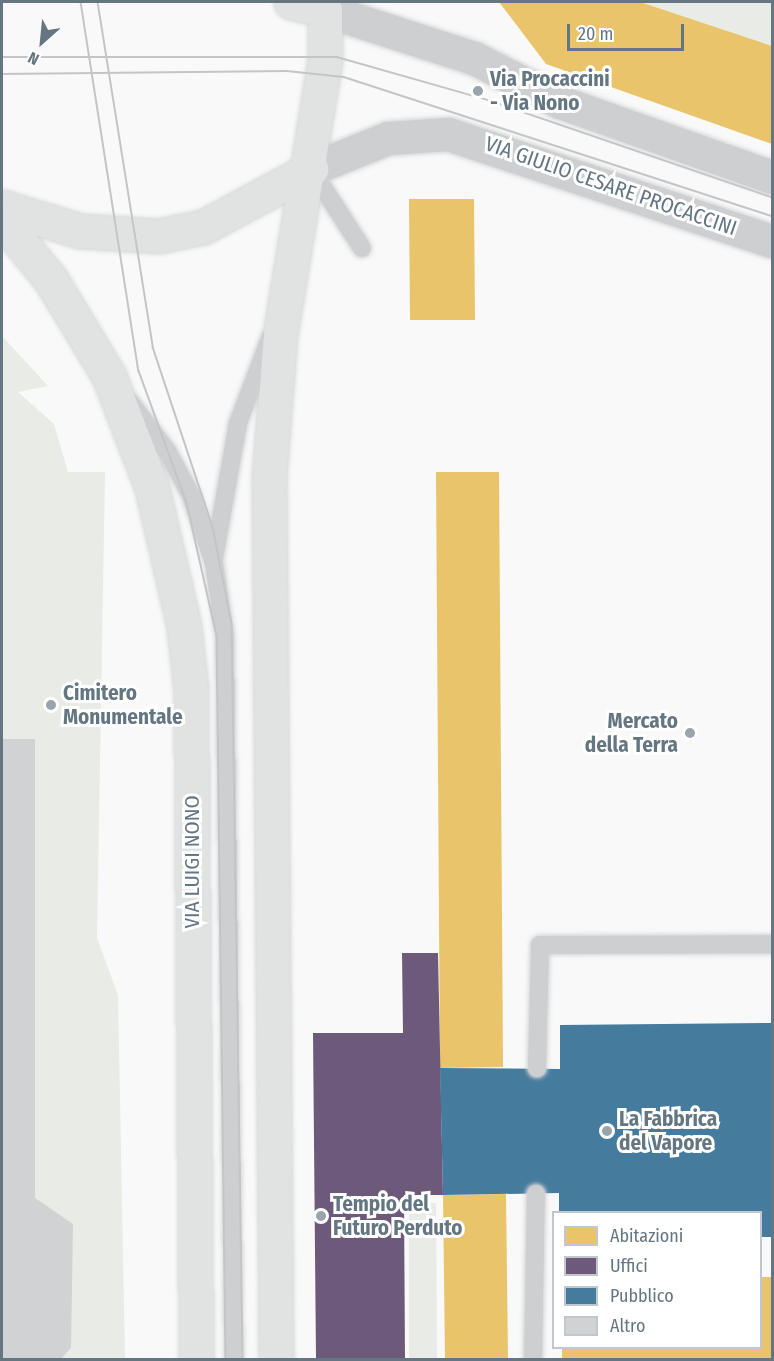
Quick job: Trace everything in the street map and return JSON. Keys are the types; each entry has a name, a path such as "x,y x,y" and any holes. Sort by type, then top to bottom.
{"main road":[{"path":"276,1359 269,477 285,303 311,169 325,73 325,10 291,2"},
{"path":"2,207 80,231 159,236 203,227 311,169"},
{"name":"VIA LUIGI NONO","path":"2,220 56,287 109,376 138,448 169,550 191,689 196,1359"}],"street":[{"path":"325,10 465,55 553,99 772,177"},
{"name":"VIA GIULIO CESARE PROCACCINI","path":"311,169 388,138 448,134 772,241"}],"lane":[{"path":"311,169 362,248"},
{"path":"214,563 238,423 285,303"},
{"path":"109,376 179,470 214,563 225,637 229,716 234,1359"},
{"path":"537,1068 540,945 772,944"},
{"path":"533,1359 536,1194"}],"shaded area":[{"path":"640,2 772,2 772,46"},
{"name":"Cimitero Monumentale","path":"2,336 48,386 18,392 54,424 68,472 105,472 97,938 118,995 125,1359 2,1359"},
{"path":"409,1202 436,1203 437,1359 409,1359"}],"building: Abitazioni":[{"path":"499,2 640,2 772,46 772,144 546,64"},
{"path":"409,199 474,199 475,320 410,320"},
{"path":"436,472 499,472 503,1067 440,1068"},
{"path":"506,1194 508,1360 445,1360 443,1195"},
{"path":"762,1277 772,1277 772,1360 562,1360 562,1349 762,1349"}],"building: Uffici":[{"path":"402,953 438,953 443,1195 404,1195 405,1360 316,1360 313,1033 403,1033"}],"building: Pubblico":[{"name":"La Fabbrica del Vapore","path":"772,1023 772,1237 762,1237 762,1211 559,1211 559,1193 443,1195 440,1068 560,1069 560,1025"}],"building: Altro":[{"name":"Cimitero Monumentale","path":"2,739 35,739 35,1198 73,1224 71,1348 60,1360 2,1360"}],"tram line":[{"path":"81,2 139,371 187,503 217,636 226,1360"},
{"path":"98,2 153,347 213,527 232,624 243,1360"},
{"path":"2,57 337,57 488,100 772,197"},
{"path":"2,74 287,71 344,77 772,216"}],"place":[{"name":"Via Procaccini - Via Nono","path":"478,91"},
{"name":"Cimitero Monumentale","path":"51,705"},
{"name":"Mercato della Terra","path":"690,733"},
{"name":"La Fabbrica del Vapore","path":"607,1131"},
{"name":"Tempio del Futuro Perduto","path":"321,1216"}]}
